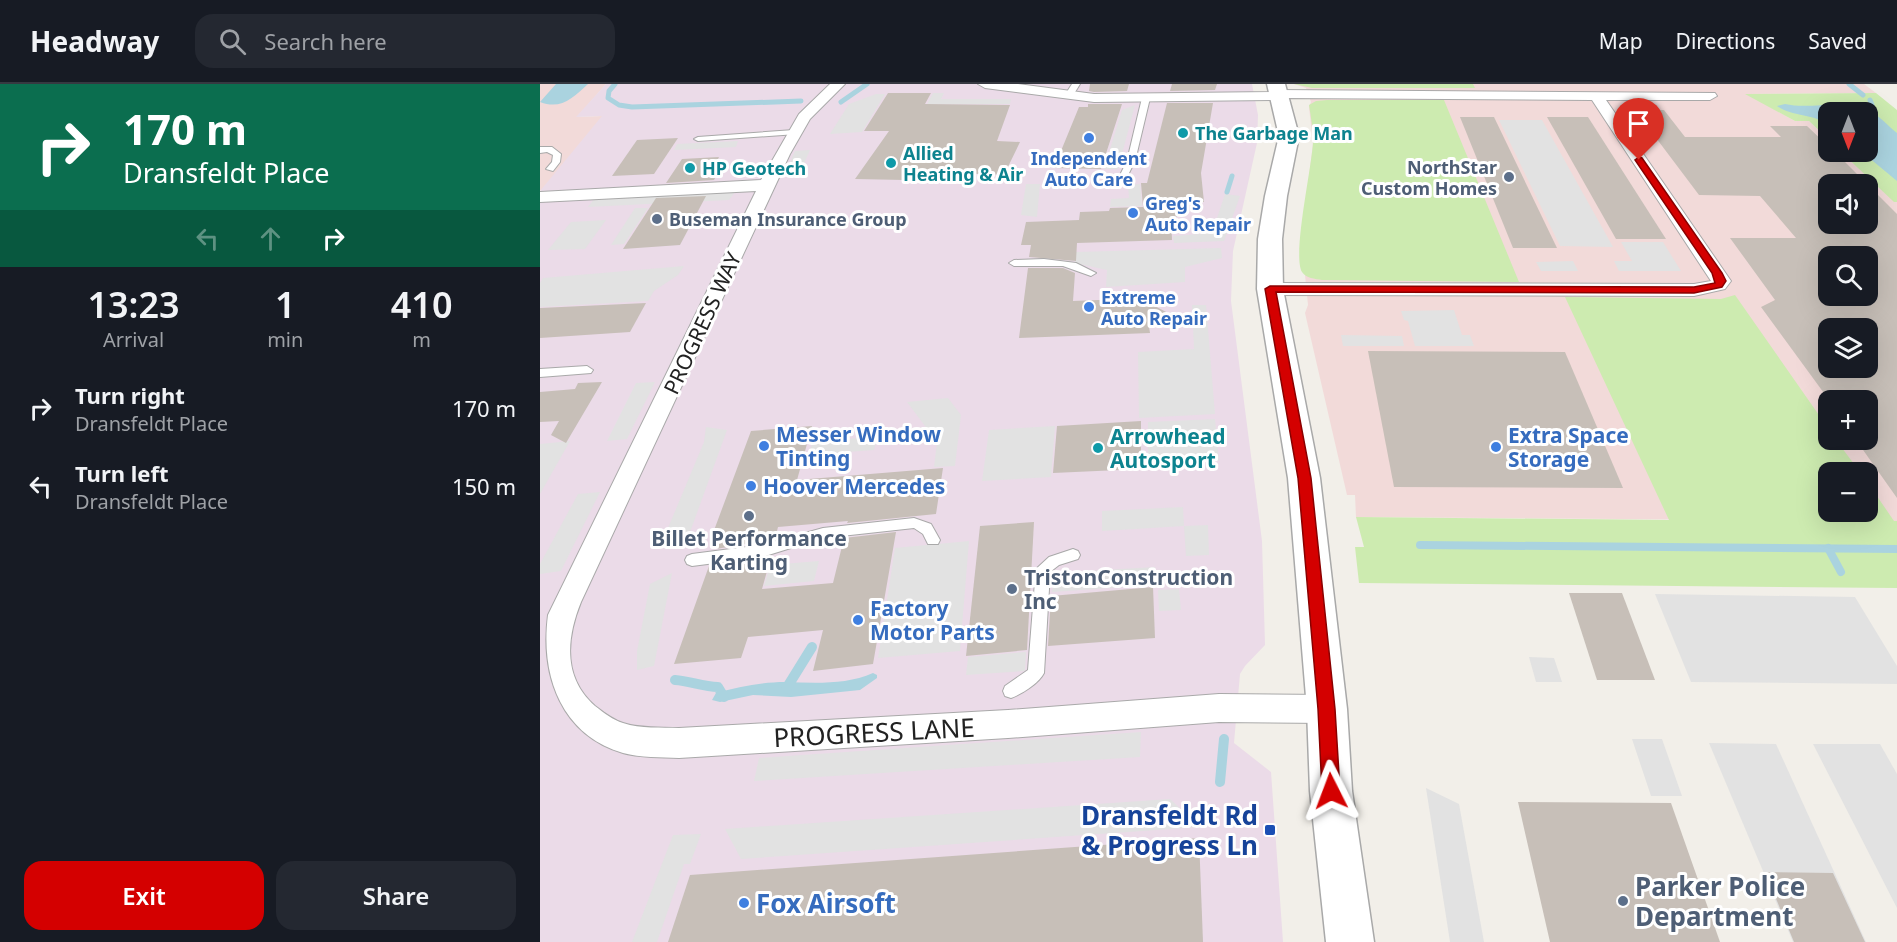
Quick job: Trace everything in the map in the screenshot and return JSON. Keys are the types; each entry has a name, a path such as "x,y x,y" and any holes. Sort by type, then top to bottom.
{"street":[{"name":"PROGRESS WAY","path":"581,573 794,132 811,108 838,84"},
{"path":"991,84 1146,98 1278,92 1710,96"},
{"path":"1278,92 1289,136 1276,196 1270,239 1270,289 1304,478 1327,709 1331,791 1350,942"},
{"path":"1270,289 1694,290 1718,285 1721,281 1715,270 1596,95"},
{"path":"540,197 767,185"},
{"name":"PROGRESS LANE","path":"581,573 562,615 555,643 560,678 579,712 592,723 619,737 641,741 717,741 1008,724 1220,708 1327,709"}],"lane":[{"path":"1125,173 1131,161 1146,98"},
{"path":"698,139 794,132"},
{"path":"540,150 549,149 557,154 556,162 550,169"},
{"path":"1014,263 1064,262 1091,273"},
{"path":"540,373 587,370"},
{"path":"692,560 762,551 823,533 914,523 922,524 928,529 933,540"},
{"path":"1011,691 1036,673 1042,569 1054,561 1074,555"}],"shaded area":[{"path":"540,84 606,84 577,117 603,116 543,190 540,190"},
{"path":"606,84 1252,84 1258,115 1257,143 1233,251 1231,301 1262,541 1265,645 1240,674 1234,743 1271,772 1283,942 540,942 540,191 602,116 576,117"},
{"path":"1294,84 1864,84 1876,93 1747,94 1795,121 1809,121 1818,130 1818,162 1852,162 1865,174 1818,174 1818,234 1878,234 1878,186 1897,202 1897,521 1878,521 1878,462 1818,462 1818,520 1356,517 1355,495 1347,495 1305,313 1308,305 1305,275 1300,265 1300,249 1313,144 1309,107 1311,102 1306,88"},
{"path":"933,93 944,93 941,99 1011,99 1010,104 927,104"},
{"path":"876,94 885,94 862,132 830,134 849,104"},
{"path":"1135,105 1118,169 1104,169 1122,110"},
{"path":"1499,120 1542,120 1613,247 1560,246"},
{"path":"738,141 736,147 674,150 677,144"},
{"path":"810,150 799,175 784,176 795,151"},
{"path":"1026,184 1040,184 1037,217 1021,215"},
{"path":"1140,184 1142,206 1110,207 1111,199 1129,198 1128,185"},
{"path":"735,192 729,200 588,207 594,199"},
{"path":"1225,194 1240,196 1224,241 1174,243 1173,236 1212,233"},
{"path":"635,208 648,208 624,244 611,245"},
{"path":"606,220 585,249 548,250 571,222"},
{"path":"1621,242 1663,242 1681,271 1619,271 1614,261 1632,261"},
{"path":"1221,248 1222,258 1185,267 1185,282 1106,287 1107,270 1075,263 1076,252"},
{"path":"1573,261 1578,271 1541,271 1536,262"},
{"path":"684,266 678,275 654,291 648,301 540,307 540,283 543,278"},
{"path":"1192,305 1206,305 1215,414 1139,418 1138,352 1194,349"},
{"path":"1454,310 1462,335 1470,335 1474,346 1415,346 1408,321 1404,320 1401,311"},
{"path":"1341,335 1402,336 1404,346 1343,346"},
{"path":"655,382 627,439 607,441 636,383"},
{"path":"948,398 961,415 955,466 934,467 937,442 907,402"},
{"path":"1215,419 1219,461 1148,464 1148,422"},
{"path":"1055,426 1051,477 982,481 989,430"},
{"path":"706,427 727,430 689,535 673,537 668,528 704,442"},
{"path":"878,437 874,450 808,455 813,441"},
{"path":"570,441 540,494 540,444"},
{"path":"600,492 561,571 540,574 540,564 578,494"},
{"path":"1183,507 1184,526 1102,531 1102,511"},
{"path":"1208,525 1209,555 1186,556 1184,526"},
{"path":"969,541 960,651 878,658 895,548"},
{"path":"819,561 814,581 764,586 770,565"},
{"path":"1155,567 1155,585 1052,592 1054,573"},
{"path":"672,573 654,666 637,670 637,651 650,584"},
{"path":"1179,589 1181,610 1159,611 1158,590"},
{"path":"1655,594 1855,597 1897,666 1897,684 1691,682"},
{"path":"1026,652 1025,671 966,675 968,657"},
{"path":"1529,657 1554,658 1562,682 1536,682"},
{"path":"1141,732 1140,757 754,781 759,758"},
{"path":"1632,739 1662,739 1682,796 1651,796"},
{"path":"1709,743 1776,744 1866,942 1793,942"},
{"path":"1813,744 1880,744 1897,774 1897,908"},
{"path":"1426,788 1459,804 1484,942 1450,942"},
{"path":"1170,799 1200,827 741,859 725,829"},
{"path":"701,834 690,864 684,864 657,942 632,942 673,835"}],"green space":[{"path":"1294,84 1473,84 1475,88 1312,88"},
{"path":"1876,93 1897,110 1897,202 1894,202 1878,187 1878,174 1864,174 1852,162 1878,162 1878,102 1818,102 1818,130 1809,121 1795,121 1745,94"},
{"path":"1444,100 1519,282 1322,280 1304,274 1300,263 1299,248 1313,142 1309,105 1316,101"},
{"path":"1735,295 1818,414 1818,450 1844,450 1852,462 1818,462 1818,522 1878,522 1878,498 1894,521 1897,521 1897,588 1359,583 1355,547 1364,547 1356,517 1669,520 1565,297 1721,299"}],"water":[{"path":"556,84 588,84 572,98 560,104 540,102"},
{"path":"1785,104 1818,105 1818,119 1789,112 1777,106"},
{"path":"1878,117 1897,133 1897,181 1874,162 1878,162"},
{"path":"873,673 877,675 877,678 860,690 791,697 753,695 720,702 712,700 716,693 750,685 852,680"}],"building":[{"path":"1090,84 1129,84 1127,91 1094,92 1089,91"},
{"path":"1172,84 1217,84 1215,90 1170,91"},
{"path":"888,93 931,93 925,104 1010,105 997,141 1020,142 1004,175 956,173 954,178 907,176 904,180 855,179 889,131 864,131"},
{"path":"1167,103 1213,103 1201,173 1204,202 1184,203 1186,216 1171,217 1172,240 1077,243 1076,261 1029,257 1031,245 1021,245 1026,222 1079,220 1080,212 1143,207 1141,183 1147,183"},
{"name":"Independent Auto Care","path":"1088,104 1122,104 1101,169 1054,168 1079,107 1088,107"},
{"path":"1635,110 1664,110 1685,137 1781,137 1770,126 1807,126 1818,136 1818,162 1845,162 1857,174 1818,174 1818,234 1878,234 1878,195 1897,214 1897,498 1878,471 1878,462 1872,462 1863,450 1878,450 1878,390 1822,390 1761,307 1775,300 1730,238 1796,238 1760,196 1699,195"},
{"path":"1460,117 1494,117 1557,248 1513,248"},
{"path":"1547,117 1588,117 1666,239 1616,239"},
{"path":"678,138 654,174 612,176 637,140"},
{"name":"HP Geotech","path":"719,157 716,163 724,162 714,180 666,183 682,159"},
{"path":"706,196 680,245 623,249 656,198"},
{"name":"Extreme Auto Repair","path":"1028,268 1063,268 1075,273 1073,301 1149,298 1149,303 1170,314 1149,327 1150,333 1019,338"},
{"path":"646,303 630,332 540,338 540,308"},
{"name":"Extra Space Storage","path":"1368,351 1565,352 1623,488 1394,487"},
{"path":"602,382 566,443 551,435 559,421 540,422 540,392 575,389 578,383"},
{"name":"Arrowhead Autosport","path":"1141,421 1141,469 1053,473 1057,426"},
{"path":"812,426 797,480 943,468 936,514 778,527 775,539 716,549 722,532 713,533 751,431"},
{"path":"1034,522 1027,650 966,656 980,526"},
{"path":"896,532 873,664 813,671 823,630 748,637 741,658 674,664 709,566 771,557 762,589 833,583 844,538"},
{"path":"1153,587 1155,638 1048,646 1051,596"},
{"path":"1569,593 1622,593 1655,680 1597,680"},
{"name":"Parker Police Department","path":"1518,802 1671,803 1720,942 1550,942"},
{"path":"1199,838 1203,942 668,942 690,875"},
{"path":"1765,872 1833,873 1865,942 1794,942"}],"waterway":[{"path":"615,84 609,91 608,98 619,105 632,107 801,101"},
{"path":"841,102 867,84"},
{"path":"1849,84 1863,95"},
{"path":"1227,192 1232,176"},
{"path":"1420,545 1828,548"},
{"path":"1828,548 1897,549"},
{"path":"1828,548 1841,572"},
{"path":"786,689 812,647"},
{"path":"675,680 718,687 724,697"},
{"path":"1220,782 1224,739"}],"place":[{"name":"The Garbage Man","path":"1183,133"},
{"name":"Independent Auto Care","path":"1089,138"},
{"name":"Allied Heating & Air","path":"891,163"},
{"name":"HP Geotech","path":"690,168"},
{"name":"NorthStar Custom Homes","path":"1509,177"},
{"name":"Greg's Auto Repair","path":"1133,213"},
{"name":"Buseman Insurance Group","path":"657,219"},
{"name":"Extreme Auto Repair","path":"1089,307"},
{"name":"Messer Window Tinting","path":"764,446"},
{"name":"Extra Space Storage","path":"1496,447"},
{"name":"Arrowhead Autosport","path":"1098,448"},
{"name":"Hoover Mercedes","path":"751,486"},
{"name":"Billet Performance Karting","path":"749,516"},
{"name":"TristonConstruction Inc","path":"1012,589"},
{"name":"Factory Motor Parts","path":"858,620"},
{"name":"Dransfeldt Rd & Progress Ln","path":"1270,830"},
{"name":"Parker Police Department","path":"1623,901"},
{"name":"Fox Airsoft","path":"744,903"}],"route":[{"path":"1331,791 1327,709 1304,478 1270,289 1694,290 1720,284 1717,273 1639,160"}]}
